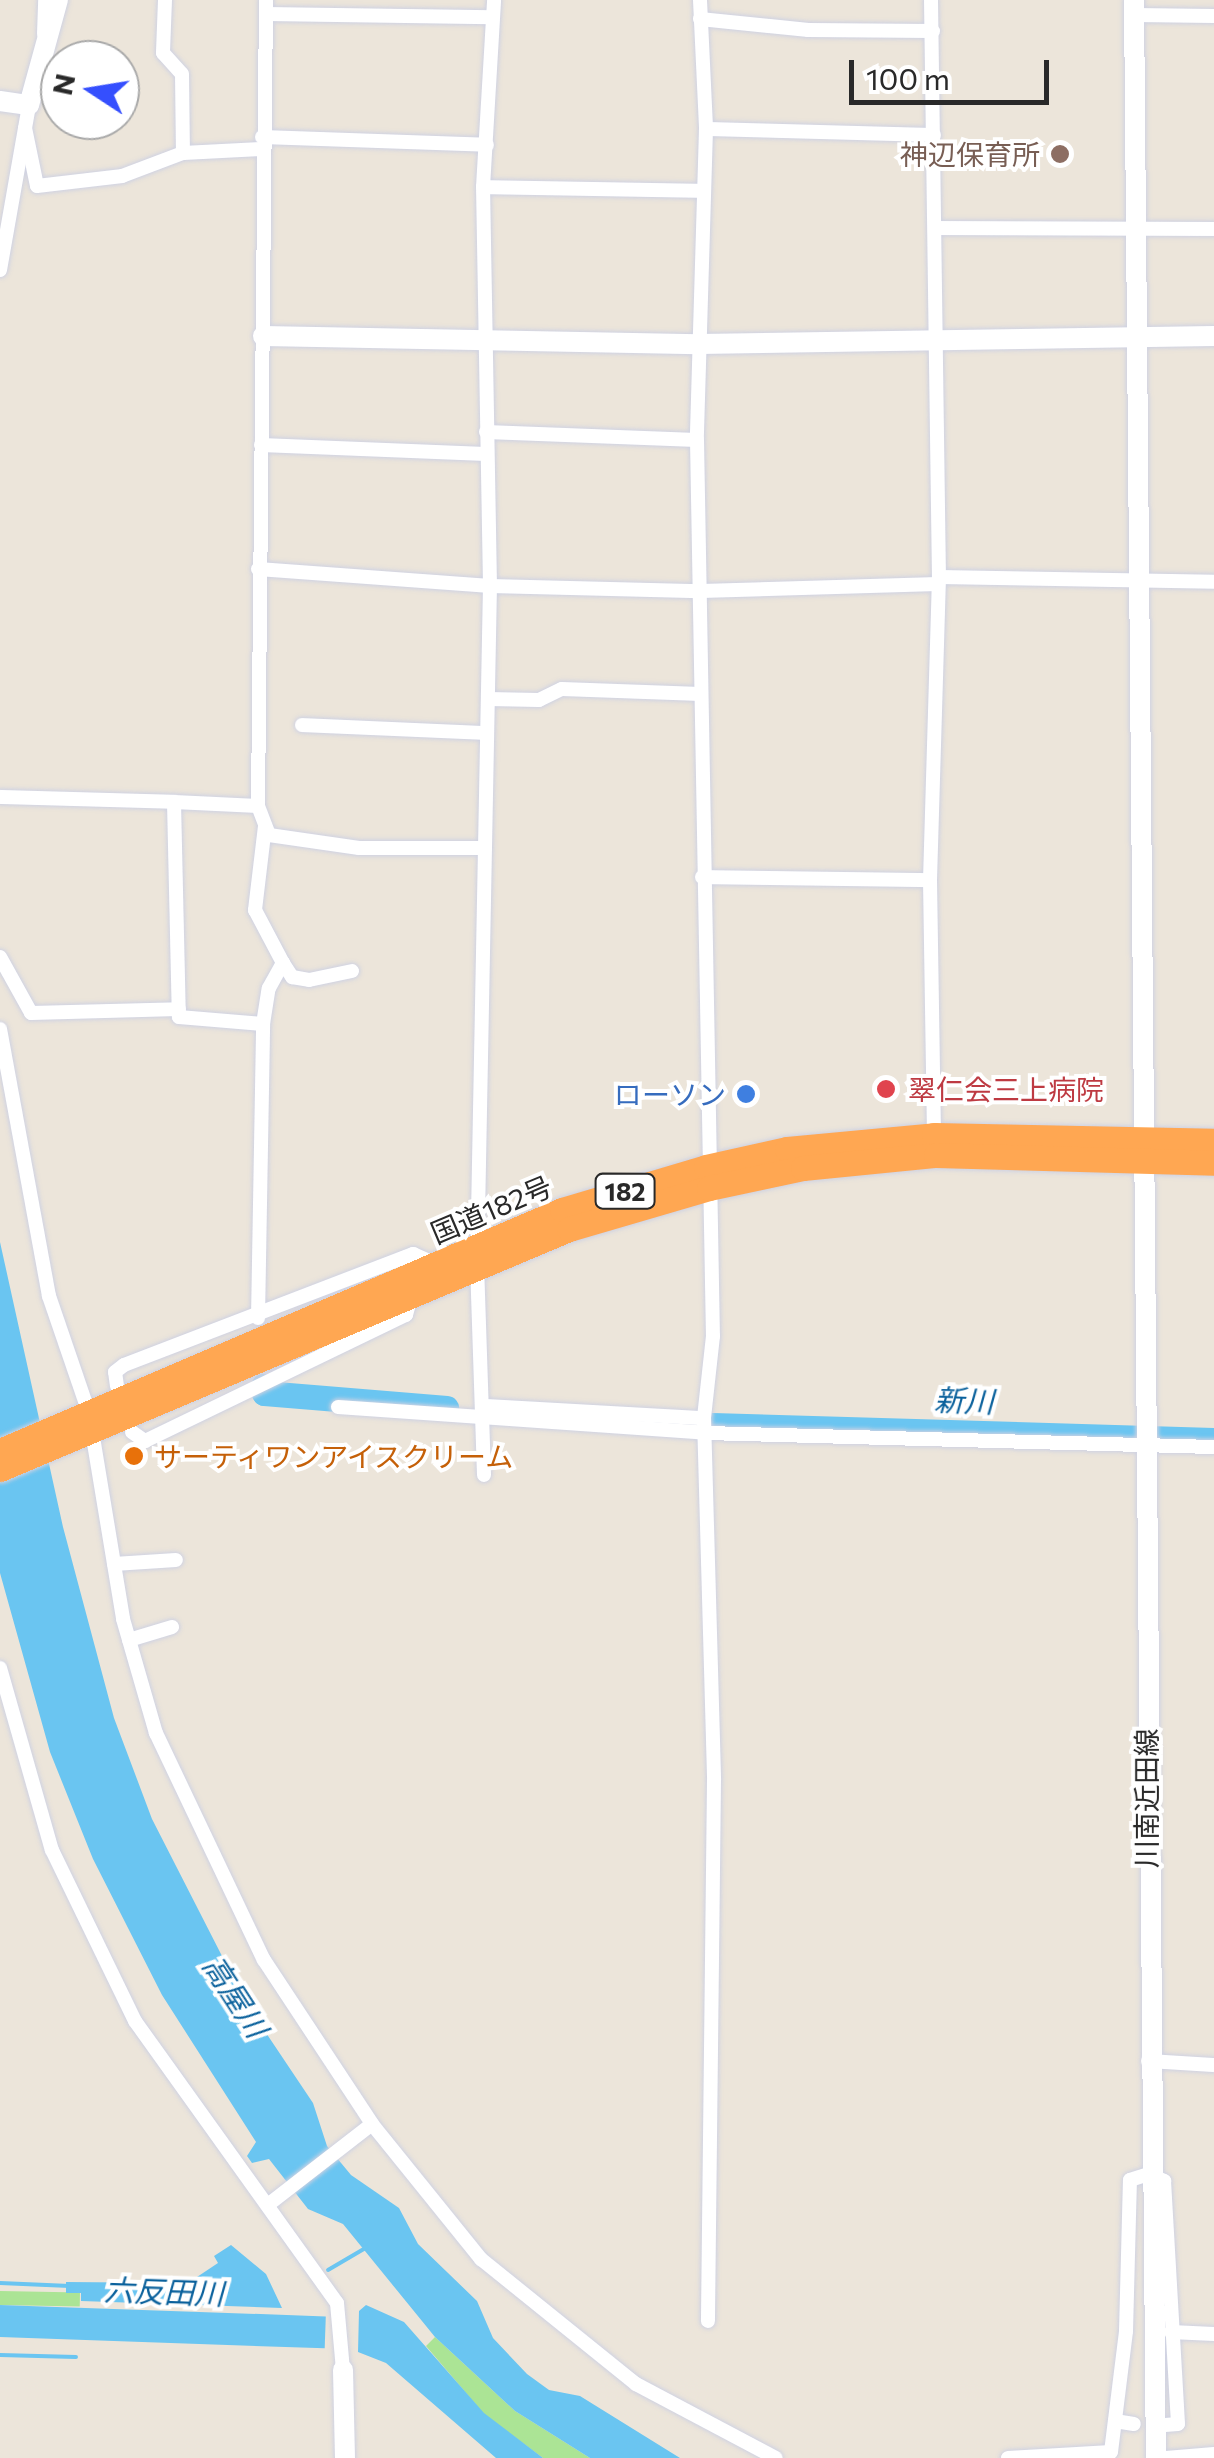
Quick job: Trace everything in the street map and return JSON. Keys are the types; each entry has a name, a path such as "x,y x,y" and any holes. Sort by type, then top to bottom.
{"highway":[{"name":"国道182号","path":"0,1469 84,1425 436,1264 477,1257 569,1230 787,1149 934,1135 1143,1150 1214,1164"},
{"name":"国道182号","path":"708,1177 936,1154 1143,1150 1214,1141"},
{"name":"国道182号","path":"0,1451 84,1425 410,1300 477,1257"}],"street":[{"path":"44,0 44,39"},
{"path":"0,270 26,105 58,0"},
{"path":"165,0 162,53 182,74 182,154"},
{"path":"484,1475 477,1257 490,586 483,187 494,0"},
{"path":"700,0 706,129 698,440 702,877 713,1336 705,1426 715,2006 708,2321"},
{"path":"931,0 939,580 930,880 934,1135"},
{"path":"485,848 359,848 269,835 258,806 261,143 266,7 493,17"},
{"path":"1134,7 1214,16"},
{"name":"川南近田線","path":"1134,7 1149,2174 1156,2458"},
{"path":"700,20 808,30 933,31"},
{"path":"0,101 26,105"},
{"path":"25,128 37,186 122,176 182,154 261,143 487,145"},
{"path":"706,129 934,135"},
{"path":"483,187 704,190"},
{"path":"935,228 1136,225 1214,229"},
{"path":"262,336 700,344 1136,334 1214,336"},
{"path":"486,432 698,440"},
{"path":"261,445 486,454"},
{"path":"258,570 490,586 701,590 939,580 1214,582"},
{"path":"488,699 539,700 562,689 701,694"},
{"path":"302,726 487,733"},
{"path":"0,796 258,806"},
{"path":"174,802 179,1017 263,1024"},
{"path":"266,826 255,910 283,963 292,976 309,980 352,971"},
{"path":"702,877 930,880"},
{"path":"0,956 31,1014 179,1009"},
{"path":"258,1318 263,1024 269,988 283,963"},
{"path":"0,1029 49,1296 84,1425 129,1640 156,1734 264,1960 367,2128 481,2258 572,2337 636,2384 776,2458"},
{"path":"117,1386 115,1372 124,1365 258,1318 413,1254 436,1264"},
{"path":"132,1432 145,1441 406,1315 410,1300"},
{"path":"338,1408 705,1426 1143,1436 1214,1447"},
{"path":"114,1564 176,1560"},
{"path":"129,1640 172,1627"},
{"path":"0,1668 52,1850 135,2021 272,2202 337,2302 345,2458"},
{"path":"1148,2061 1214,2064"},
{"path":"272,2202 367,2128"},
{"path":"1008,2458 1111,2452 1126,2331 1130,2180 1149,2174 1164,2181 1178,2424 1165,2425"},
{"path":"1171,2332 1214,2334"},
{"path":"1114,2421 1134,2424"},
{"path":"1166,2458 1214,2454"}],"green space":[{"path":"0,2291 80,2292 80,2306 0,2305"},
{"path":"435,2337 515,2411 590,2458 543,2458 484,2414 426,2346"}],"water":[{"name":"高屋川","path":"0,1242 63,1527 114,1718 152,1819 246,2003 313,2103 327,2146 351,2175 399,2208 418,2244 477,2301 493,2338 527,2374 549,2390 580,2396 680,2458 590,2458 515,2411 435,2337 343,2224 308,2209 269,2159 252,2163 247,2156 256,2142 162,1995 93,1859 50,1752 0,1573"},
{"name":"六反田川","path":"231,2245 266,2274 282,2308 81,2301 81,2293 66,2293 66,2282 188,2283 218,2263 214,2256"},
{"path":"0,2305 326,2316 325,2348 0,2337"},
{"path":"366,2305 404,2322 484,2413 543,2458 496,2458 386,2363 358,2352 359,2311"}],"waterway":[{"name":"新川","path":"263,1386 264,1393 446,1408"},
{"name":"新川","path":"712,1425 1214,1440"},
{"path":"328,2270 367,2247"},
{"path":"0,2283 70,2286"},
{"path":"0,2355 76,2357"}],"place":[{"name":"神辺保育所","path":"1060,154"},
{"name":"翠仁会三上病院","path":"886,1089"},
{"name":"ローソン","path":"746,1094"},
{"name":"サーティワンアイスクリーム","path":"134,1456"}]}
